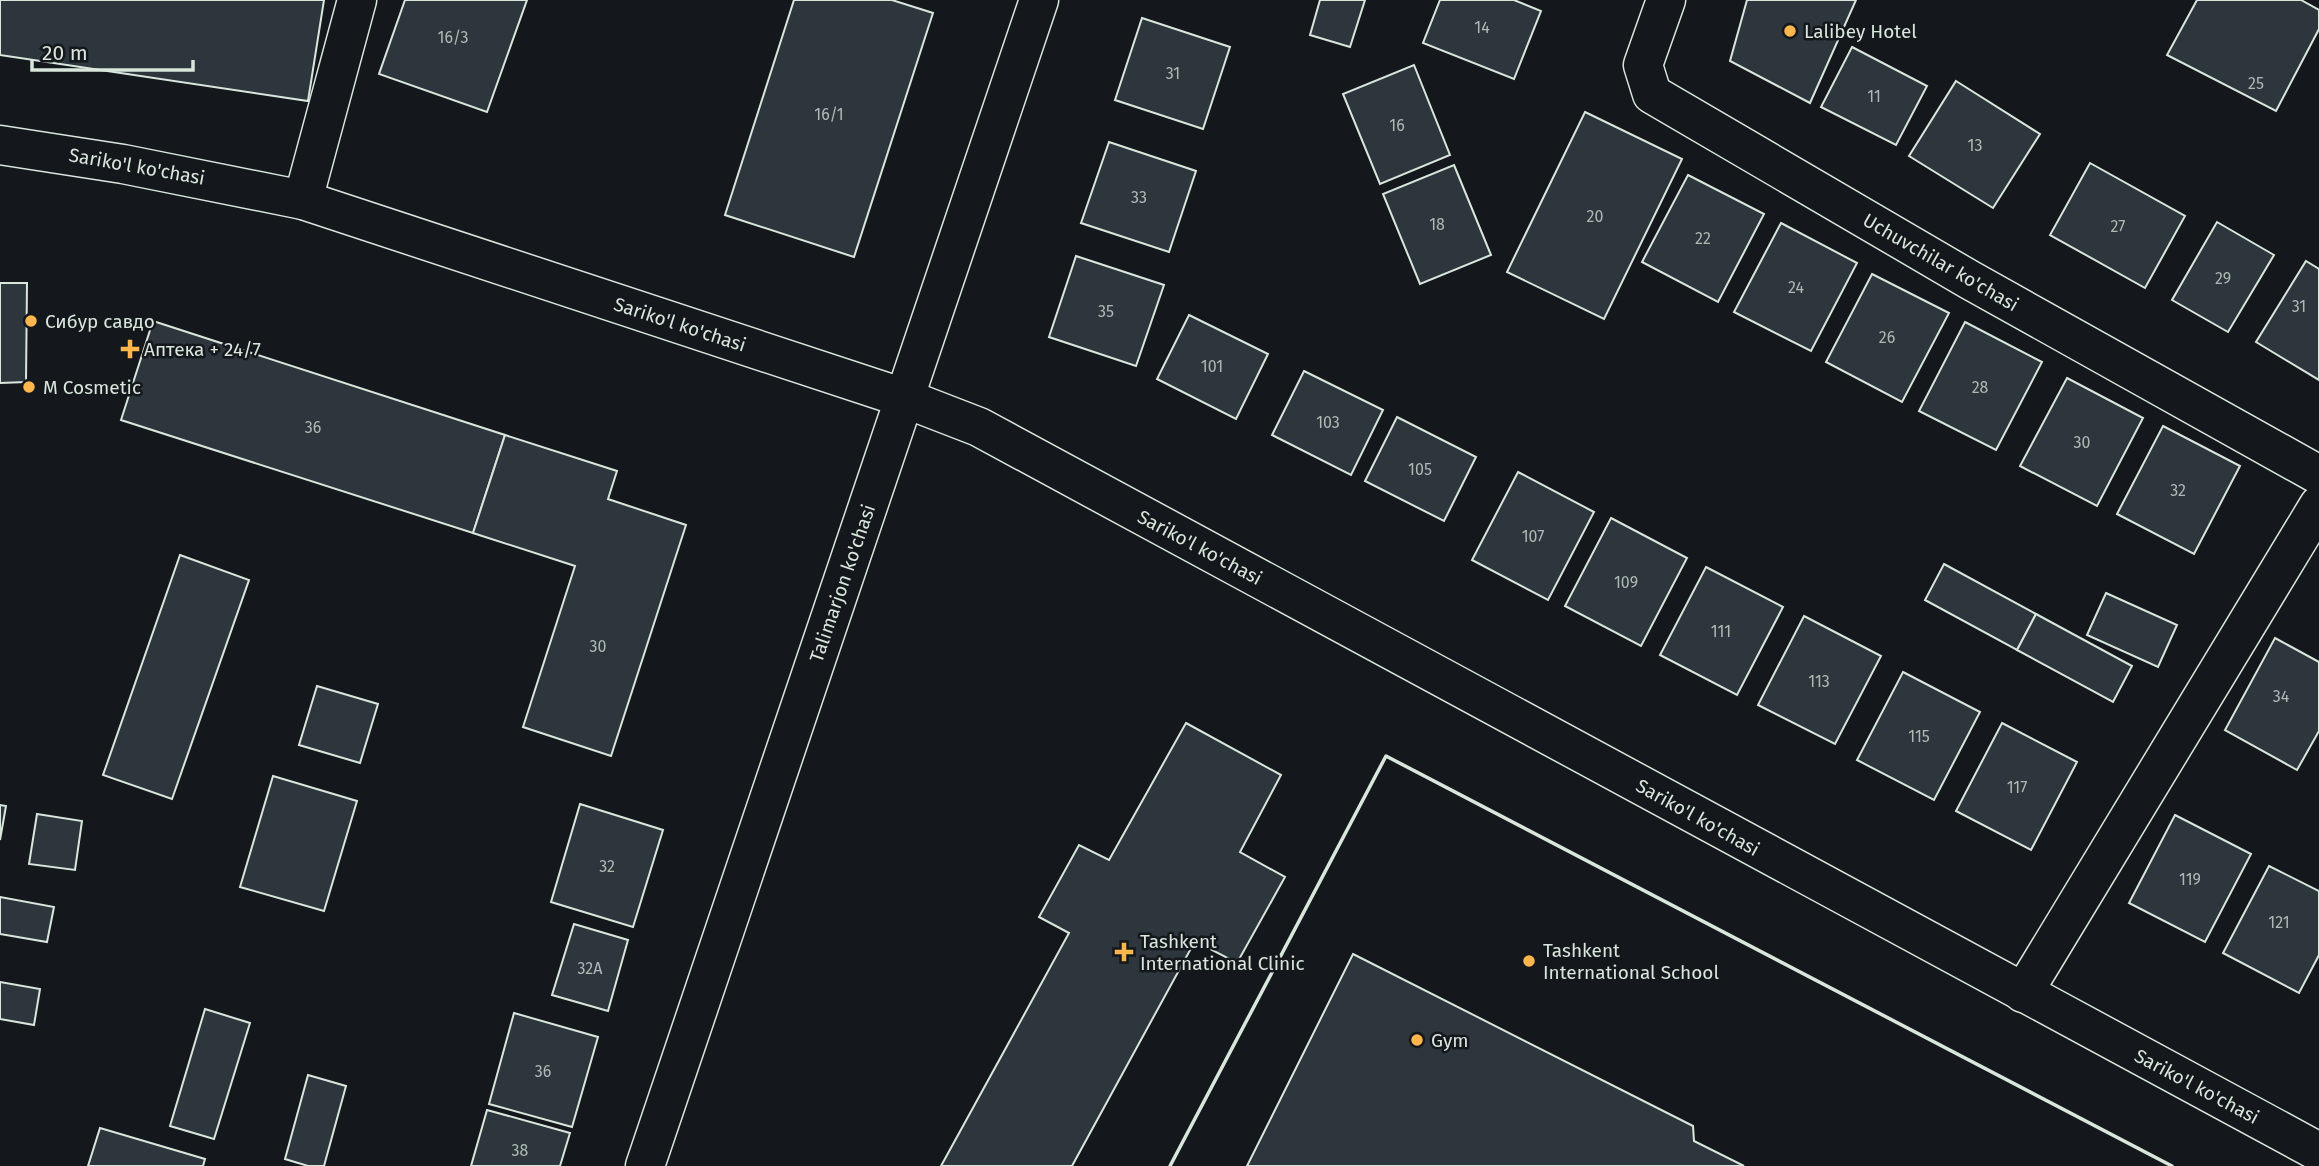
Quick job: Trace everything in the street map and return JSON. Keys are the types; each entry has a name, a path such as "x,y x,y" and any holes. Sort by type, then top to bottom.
{"street":[{"path":"303,200 356,0"},
{"name":"Talimarjon ko'chasi","path":"645,1166 1039,0"},
{"name":"Uchuvchilar ko'chasi","path":"1666,0 1643,65 1652,94 1970,280 2319,475"},
{"name":"Sariko'l ko'chasi","path":"0,145 124,164 303,200 904,398 979,428 2319,1152"},
{"path":"2023,993 2319,505"}],"building":[{"path":"0,0 324,0 308,101 0,55"},
{"path":"405,0 527,0 487,112 379,74"},
{"path":"794,0 892,0 933,13 854,257 725,215"},
{"path":"1320,0 1365,0 1350,47 1310,35"},
{"path":"1440,0 1514,0 1541,11 1514,79 1423,43"},
{"name":"Lalibey Hotel","path":"1747,0 1856,0 1810,103 1730,61"},
{"path":"2197,0 2301,0 2319,10 2319,29 2276,111 2167,55"},
{"path":"1142,18 1230,47 1203,129 1115,100"},
{"path":"1852,47 1927,86 1896,145 1821,107"},
{"path":"1414,65 1450,155 1380,184 1343,94"},
{"path":"1956,81 2040,134 1993,208 1909,156"},
{"path":"1585,112 1682,159 1604,319 1507,272"},
{"path":"1109,142 1196,171 1169,252 1081,223"},
{"path":"2090,163 2185,216 2145,288 2050,235"},
{"path":"1454,165 1491,255 1420,284 1383,194"},
{"path":"1688,175 1764,214 1718,302 1642,262"},
{"path":"2217,222 2274,255 2228,332 2172,300"},
{"path":"1781,223 1857,263 1811,351 1734,312"},
{"path":"1076,256 1164,285 1136,366 1049,337"},
{"path":"2306,261 2319,269 2319,380 2256,342"},
{"path":"1872,274 1949,313 1902,402 1826,362"},
{"path":"0,283 27,283 26,382 0,383"},
{"path":"1189,315 1268,354 1236,419 1157,379"},
{"path":"153,321 505,435 473,533 121,420"},
{"path":"1965,322 2042,362 1996,450 1919,411"},
{"path":"1304,371 1383,410 1351,475 1272,435"},
{"path":"2067,378 2143,418 2097,506 2020,466"},
{"path":"1397,417 1476,457 1444,521 1365,481"},
{"path":"2163,426 2240,466 2194,554 2117,514"},
{"path":"505,435 617,471 608,499 686,525 611,756 523,727 575,566 473,533"},
{"path":"1518,472 1594,512 1548,600 1472,560"},
{"path":"1611,518 1687,558 1641,646 1565,606"},
{"path":"180,555 249,580 172,799 103,775"},
{"path":"1944,564 2036,614 2017,650 1925,600"},
{"path":"1706,567 1783,607 1737,695 1660,655"},
{"path":"2106,593 2177,625 2158,667 2087,635"},
{"path":"2036,614 2132,666 2113,702 2017,650"},
{"path":"1804,616 1881,656 1835,744 1758,705"},
{"path":"2275,638 2319,662 2319,731 2297,770 2225,730"},
{"path":"1903,672 1980,712 1934,800 1857,760"},
{"path":"317,686 378,704 360,763 299,745"},
{"name":"Tashkent International Clinic","path":"1186,723 1281,775 1240,852 1285,877 1237,963 1195,941 1072,1166 941,1166 1069,933 1039,917 1079,845 1109,860"},
{"path":"2002,723 2077,762 2031,850 1956,811"},
{"path":"273,776 357,801 324,911 240,887"},
{"path":"580,804 663,830 633,927 551,902"},
{"path":"0,805 6,806 0,840"},
{"path":"37,814 82,821 75,870 29,864"},
{"path":"2175,815 2251,854 2205,942 2129,903"},
{"path":"2269,866 2319,891 2319,955 2299,993 2223,953"},
{"path":"0,897 54,907 47,942 0,934"},
{"path":"574,924 628,940 608,1011 552,995"},
{"name":"Gym","path":"1353,954 1693,1126 1694,1141 1744,1166 1247,1166"},
{"path":"0,982 40,989 34,1025 0,1019"},
{"path":"205,1009 250,1023 214,1139 170,1126"},
{"path":"514,1013 598,1037 572,1127 489,1104"},
{"path":"308,1075 346,1086 324,1166 308,1166 285,1159"},
{"path":"487,1110 570,1133 560,1166 471,1166"},
{"path":"100,1128 205,1159 203,1166 88,1166"}],"wall":[{"path":"1170,1166 1386,756 2172,1166"}],"place":[{"name":"Lalibey Hotel","path":"1790,31"},
{"name":"Сибур савдо","path":"31,321"},
{"name":"Аптека + 24/7","path":"130,349"},
{"name":"M Cosmetic","path":"29,387"},
{"name":"Tashkent International Clinic","path":"1124,952"},
{"name":"Tashkent International School","path":"1529,961"},
{"name":"Gym","path":"1417,1040"}]}
